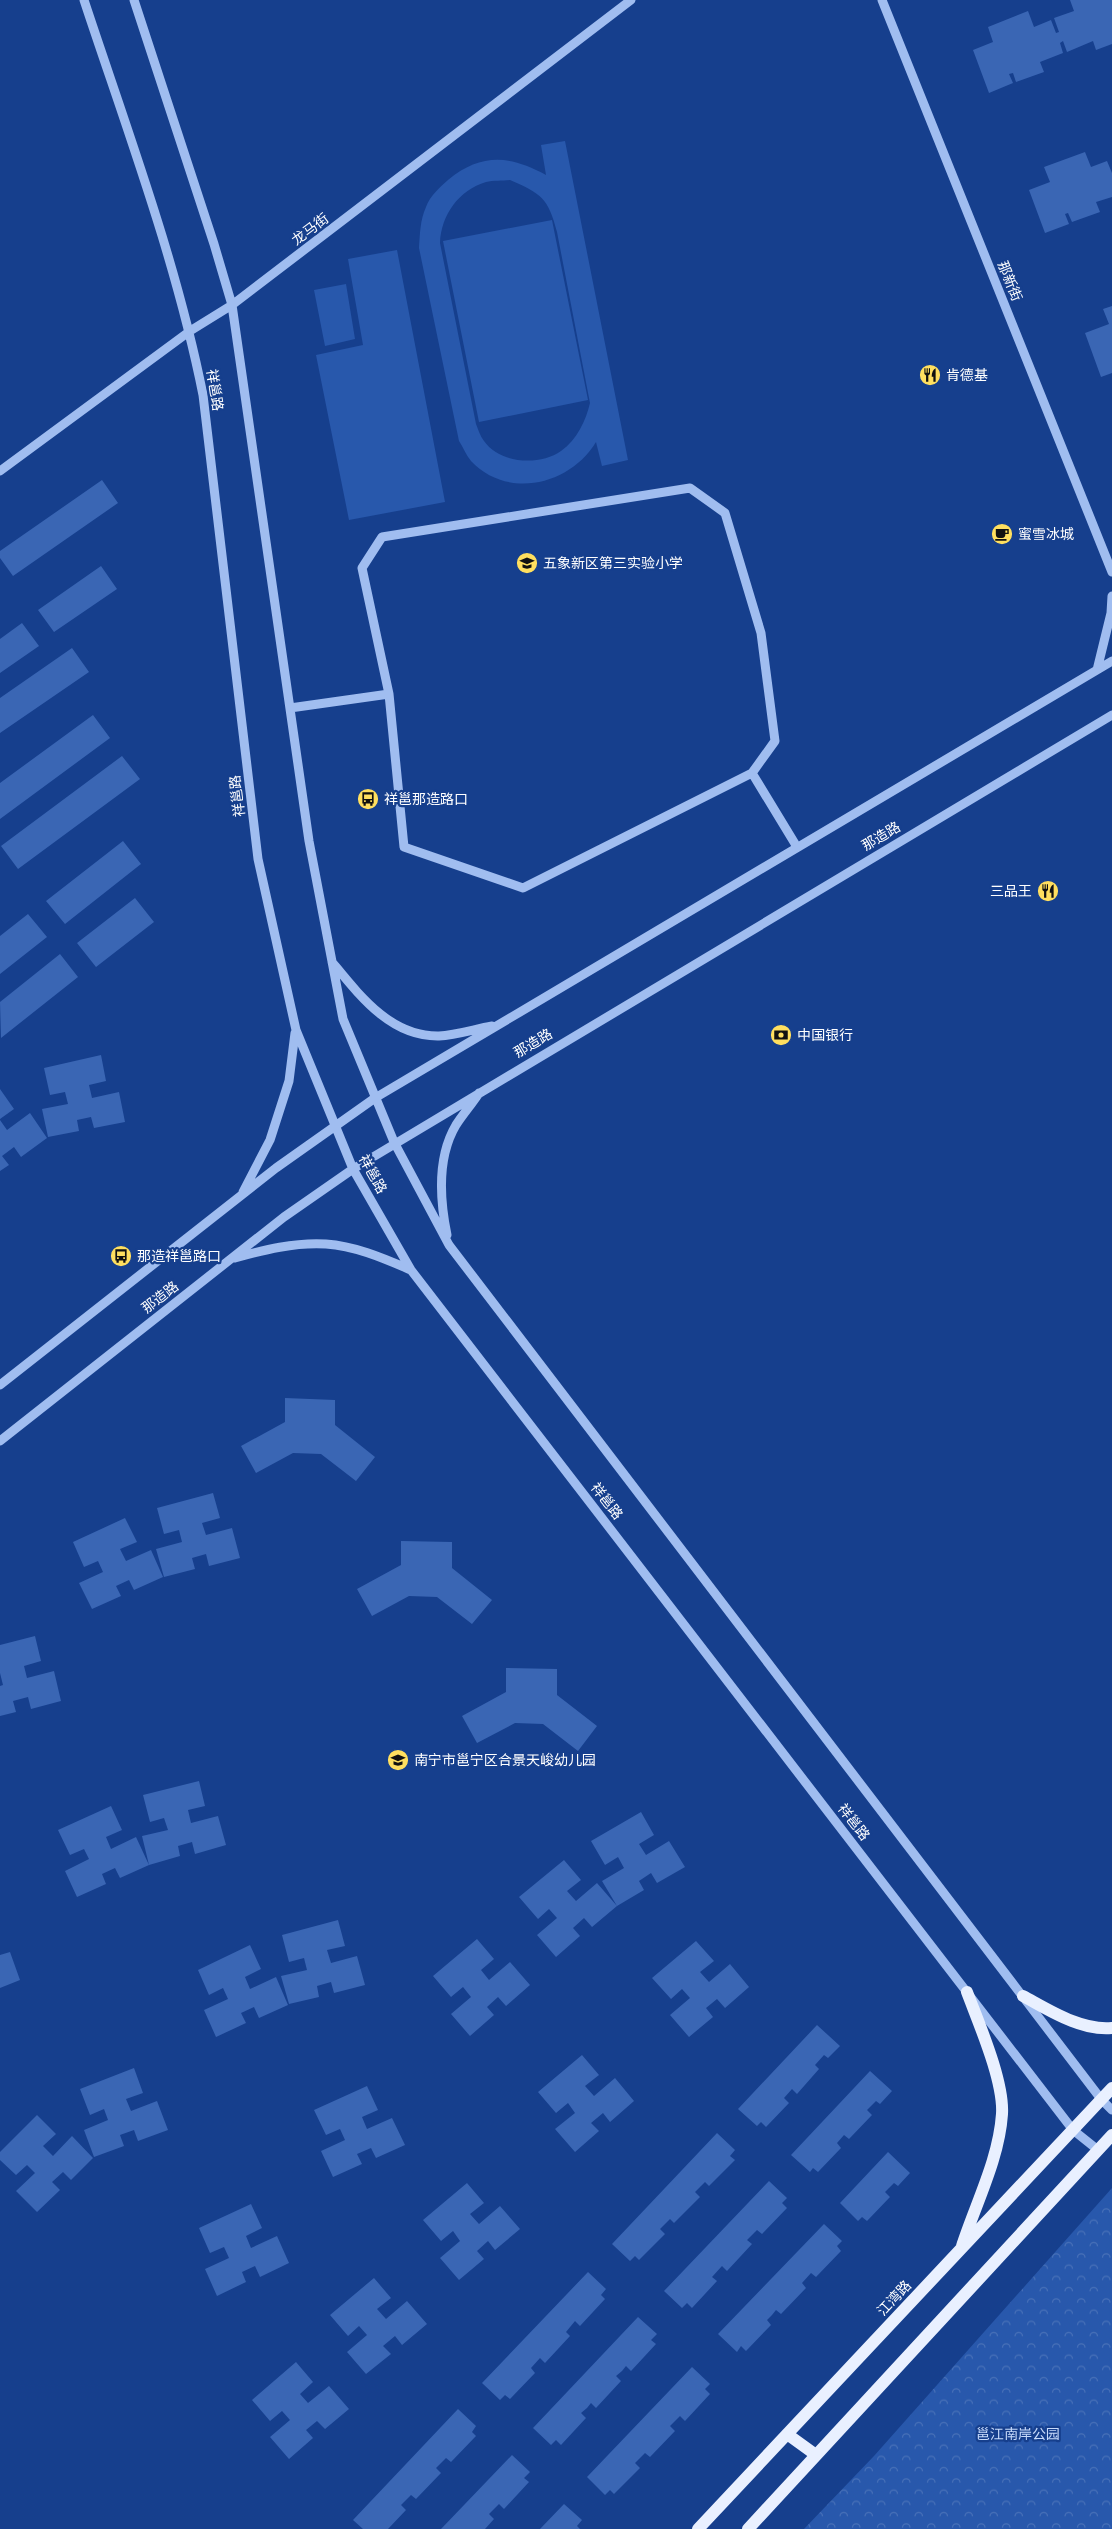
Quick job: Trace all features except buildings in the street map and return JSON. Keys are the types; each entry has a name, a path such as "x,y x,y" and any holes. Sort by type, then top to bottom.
{"main road":[{"path":"961,2249 976,2202 992,2166 1002,2113 995,2069 967,1992"},
{"path":"1023,1996 1066,2019 1103,2029 1112,2028"},
{"name":"江湾路","path":"698,2529 1112,2088"},
{"path":"748,2529 1112,2135"},
{"path":"787,2434 816,2454"}],"street":[{"name":"祥邕路","path":"84,0 169,258 190,330 203,395 258,859 296,1030 352,1168 411,1270 1073,2130 1098,2150"},
{"name":"祥邕路","path":"134,0 214,244 232,305 309,841 331,960 343,1019 394,1142 449,1245 1101,2099 1112,2110"},
{"name":"龙马街","path":"0,471 190,330 232,305 631,0"},
{"name":"那新街","path":"882,0 1112,572"},
{"path":"690,488 725,512 760,633 775,741 752,773 523,888 404,847 389,694 362,568 382,536 690,488"},
{"path":"1097,670 1111,614 1112,596"},
{"path":"0,1385 242,1195 334,1125 375,1098 1112,661"},
{"path":"290,708 389,694"},
{"name":"那造路","path":"0,1442 284,1217 352,1168 1112,715"},
{"path":"752,773 797,847"},
{"path":"331,960 363,999 399,1028 438,1036 498,1025"},
{"path":"242,1195 270,1140 289,1081 296,1030"},
{"path":"449,1245 441,1202 444,1163 455,1126 481,1090"},
{"path":"232,1258 279,1247 327,1244 375,1255 411,1270"}],"green space":[{"path":"565,141 628,460 602,466 596,442 585,457 571,469 555,477 538,482 520,483 502,481 486,473 471,461 459,441 419,248 421,222 426,207 432,196 448,180 472,165 496,160 520,164 546,175 541,145","holes":["510,180 530,189 542,198 547,204 554,221 590,403 580,429 567,446 552,456 532,460 510,458 500,454 491,449 479,432 440,243 444,223 453,205 460,197 476,186 486,182"]},
{"path":"552,220 588,400 479,422 443,241"},
{"path":"397,250 445,502 349,520 316,355 363,345 348,259"},
{"path":"346,284 355,339 325,346 314,290"},
{"name":"邕江南岸公园","path":"1112,2188 1112,2529 804,2529 874,2456"}],"place":[{"name":"肯德基","path":"930,375"},
{"name":"蜜雪冰城","path":"1002,534"},
{"name":"五象新区第三实验小学","path":"527,563"},
{"name":"祥邕那造路口","path":"368,799"},
{"name":"三品王","path":"1048,891"},
{"name":"中国银行","path":"781,1035"},
{"name":"那造祥邕路口","path":"121,1256"},
{"name":"南宁市邕宁区合景天峻幼儿园","path":"398,1760"}]}
